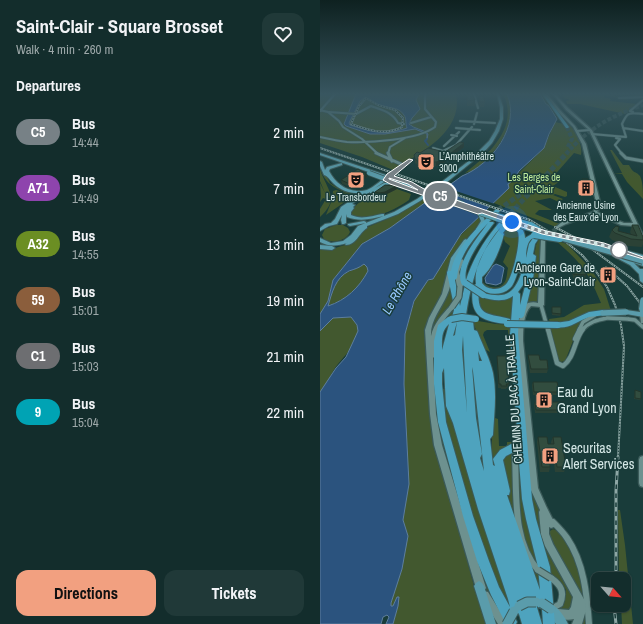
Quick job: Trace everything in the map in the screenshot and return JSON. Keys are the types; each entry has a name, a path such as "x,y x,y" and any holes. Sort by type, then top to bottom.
{"highway":[{"path":"564,123 567,127"},
{"path":"500,210 464,261 459,277 461,286 454,273 458,257 472,237 500,210"},
{"path":"487,213 532,225 536,233 530,279 515,331"},
{"path":"478,278 481,286 491,291 502,290 509,285 522,242 520,227 510,219"},
{"path":"507,322 488,318 477,310 474,300 479,273 486,257 501,231 510,219"},
{"path":"484,470 459,421 456,358 468,282 477,256 490,236 510,219"},
{"path":"510,219 493,237 478,263 470,293 468,364 470,418 528,624"},
{"path":"463,269 482,238 486,236 491,222"},
{"path":"478,278 490,263 497,249 501,231"},
{"path":"450,273 461,286 482,295 500,298 511,295 517,290 522,282 536,233"},
{"path":"549,624 542,557 527,499 515,331 517,290 520,283 523,249 527,239 536,233 560,239"},
{"path":"438,384 443,354 457,310 465,252 472,237"},
{"path":"464,309 484,357 490,380 491,399 484,470"},
{"path":"512,624 489,577 468,516 442,422 437,357 439,332 443,324 451,319 462,317 470,321 558,325 570,324 589,313 605,316"},
{"path":"470,321 463,328 462,351 467,418 536,624"},
{"path":"470,321 478,402 486,450 534,591 546,606"},
{"path":"459,334 452,347 450,358 455,419 516,609"},
{"path":"459,334 453,351 455,419 484,470"},
{"path":"462,351 468,364 475,396 474,402 484,470"},
{"path":"513,528 498,459 503,453 515,447"}],"main road":[{"path":"332,224 344,223 350,225 382,215 421,196 480,149 490,136 495,123"},
{"path":"320,242 335,248 348,244 357,237 361,229 396,214 414,203 462,169 487,146 498,130 500,123"},
{"path":"570,123 576,130 584,144 600,206 598,213"},
{"path":"583,123 592,134 643,240"},
{"path":"320,155 341,164 370,173"},
{"path":"320,155 480,212 510,219 536,233"},
{"path":"320,155 385,176 385,180 393,184 421,191 510,219 560,239 594,245 627,261 642,277"},
{"path":"320,162 330,182 345,191 356,194 359,199"},
{"path":"341,164 328,169 332,181 341,188 352,192 366,191"},
{"path":"382,215 364,219 351,217 349,214 350,210 366,191 385,180 400,181 421,191"},
{"path":"378,189 385,180"},
{"path":"320,230 337,220 343,208 378,189 393,184"},
{"path":"344,223 343,219 347,210 359,199"},
{"path":"480,212 483,221 472,237 455,255 445,294 429,327 428,341 433,414 438,445 491,624"},
{"path":"558,227 564,223 598,213 622,224 636,225"},
{"path":"320,242 329,244 339,243 349,239 360,227 396,214"},
{"path":"350,225 354,233"},
{"path":"520,227 536,233 602,247 642,259"},
{"path":"520,227 594,245 642,259"},
{"path":"541,305 543,241"},
{"path":"614,254 642,259"},
{"path":"642,259 642,277"},
{"path":"431,368 435,328 459,297 461,286"},
{"path":"643,299 643,321"},
{"name":"CHEMIN DU BAC À TRAILLE","path":"541,305 530,305 527,308 522,323 520,336 533,481 535,493 549,520"},
{"path":"605,316 643,315"},
{"path":"643,460 643,483"},
{"name":"CHEMIN DU BAC À TRAILLE","path":"533,481 549,520"},
{"path":"549,520 546,537 554,557 575,591 581,607 577,624"},
{"path":"479,586 503,624"},
{"path":"507,624 516,609 527,602 546,606 568,616 573,613 577,604 575,591"},
{"path":"546,606 563,624"}],"street":[{"path":"340,123 343,127 364,142 375,153 401,164"},
{"path":"399,123 404,124"},
{"path":"320,137 348,142 407,138 425,133 435,128 435,123"},
{"path":"471,123 480,130"},
{"path":"456,128 494,123"},
{"path":"622,123 626,136 623,137"},
{"path":"432,148 444,151 456,145 473,125"},
{"path":"623,128 643,131"},
{"path":"576,130 589,129"},
{"path":"444,146 459,132"},
{"path":"592,134 608,134 623,137"},
{"path":"450,135 457,136"},
{"path":"623,137 611,137 620,139 615,144 619,152 627,159 643,161"},
{"path":"392,161 388,153 390,147 407,138"},
{"path":"541,305 557,363 563,366 568,362 578,338 586,325 605,316"},
{"path":"627,316 643,327"},
{"path":"634,320 643,321"},
{"path":"515,447 516,501 520,526 530,562 538,570 561,585 564,593 560,604 546,606"},
{"name":"CHEMIN DU BAC À TRAILLE","path":"549,520 572,547 584,574 589,624"}],"green space":[{"path":"320,123 451,123 446,131 426,149 393,170 362,157 320,143"},
{"path":"506,123 509,123 502,140 490,156 474,170 465,173 492,149 505,129"},
{"name":"Les Berges de Saint-Clair","path":"555,123 571,124 579,139 581,147 581,155 574,153 552,178 560,181 553,186 567,192 567,196 553,195 563,199 559,202 550,198 535,201 552,210 539,210 535,214 560,224 556,227 494,203 509,188 508,184 511,182 513,176 516,176 544,148"},
{"path":"610,150 612,150 623,165 629,165 633,171 640,176 643,199 627,182 622,174 614,174 622,173"},
{"path":"320,163 330,183 339,189 355,195 326,215 332,200 333,191 336,190 352,195 335,188 326,180 323,176"},
{"path":"320,169 331,199 330,204 320,217 320,209 326,199 323,198 320,202 320,183 325,193 320,181"},
{"path":"387,185 392,185 391,187 411,194 409,200 397,208 382,214 366,217 351,215 352,211 360,202"},
{"path":"427,197 432,199 390,228 362,244 333,280 328,301 320,314 320,247 335,248 348,244 363,229 399,214"},
{"path":"480,216 481,220 479,224 453,256 449,266 444,294 430,321 437,448 474,586 488,624 393,624 398,606 398,597 393,606 390,605 402,569 405,544 408,537 403,520 409,484 404,384 405,334 415,299 426,282 433,279 460,236"},
{"path":"508,224 517,228 521,237 511,280 506,287 494,290 482,285 482,281 493,287 499,287 505,282 508,268 503,262 510,246 505,242 502,234"},
{"path":"336,225 343,225 348,228 350,232 346,238 339,241 328,241 324,239 322,235 325,229"},
{"path":"539,239 541,239 538,300 535,303 526,305 536,245"},
{"path":"555,240 567,244 589,267 604,289 611,311 586,313 571,322 550,323 549,319 564,317 584,305 601,303 588,275 583,268"},
{"path":"364,264 368,271 356,288 346,297 327,306 332,287 335,282 344,274"},
{"path":"448,286 451,287 454,303 436,323 431,340 430,329"},
{"path":"515,294 514,320 494,319 482,313 476,295 490,299"},
{"path":"455,306 453,317 442,323 435,366 435,400 442,434 498,612 484,587 451,485 434,412 434,353 437,329"},
{"path":"351,317 356,323 358,329 355,341 335,368 320,392 320,331 333,318"},
{"path":"586,318 579,326 565,361 561,362 558,360 549,327 568,327"},
{"path":"472,320 514,325 524,484 542,569 534,561 527,550 523,536 519,503 512,352 510,352 508,330 487,330 484,332 483,335 490,352 483,348"},
{"path":"518,342 542,521 575,600 569,611 559,609 564,603 566,590 561,582 548,572 531,507"},
{"path":"442,389 446,389 448,407 487,529 512,598 510,609 485,560 445,420"},
{"path":"492,417 498,419 499,446 507,446 507,442 512,442 512,444 501,451 502,489 492,455"},
{"path":"506,452 513,453 515,502 532,568 542,576 542,596 524,554 500,465"},
{"path":"618,510 620,510 628,572 619,572"},
{"path":"553,529 563,537 572,550 581,572 585,589 586,624 581,624 582,602 579,589 558,556 550,539 550,531"},
{"path":"631,604 633,624 622,624 621,612 631,612"}],"water":[{"path":"344,123 349,123 350,125 365,130 391,132 407,128 406,123 409,123 413,127 428,134 427,139 427,134 415,129 385,134 370,134 346,126"},
{"name":"Le Rhône","path":"509,123 555,123 544,148 519,171 516,176 513,176 511,182 508,184 509,188 461,234 433,279 428,280 414,301 405,334 404,384 409,484 403,520 408,536 402,569 391,603 391,606 393,606 397,597 399,597 393,624 386,624 389,617 387,615 383,617 381,624 320,624 320,392 336,368 346,357 358,331 357,325 351,317 333,318 320,331 320,314 328,301 333,280 362,244 390,228 462,176 484,163 501,142 507,131","holes":["364,264 368,271 351,293 328,306 335,286 344,274"]},
{"path":"496,264 504,268 501,283 496,285 486,283 485,278"}],"pier":[{"path":"444,187 495,204 492,207 440,190"}],"building":[{"path":"460,142 464,143 442,160 436,162 419,162 415,159 414,155 417,152 420,153 428,148 445,152"},
{"path":"358,169 366,174 350,184 341,180"},
{"path":"582,179 588,179 591,191 584,191"},
{"path":"385,185 396,186 385,192 375,192"},
{"path":"632,225 638,225 643,240 631,239 615,233 612,230 616,226 619,227 618,231 637,236"},
{"path":"573,269 586,270 586,275 573,274"},
{"path":"610,270 614,273 605,276 603,272"},
{"path":"552,307 561,307 561,314 552,313"},
{"path":"528,355 539,355 540,360 547,360 548,369 531,369"},
{"path":"497,356 507,356 509,384 506,384 507,386 501,386 501,384 499,384"},
{"name":"Eau du Grand Lyon","path":"533,382 557,382 559,392 549,392 551,402 564,402 565,410 536,410 535,402 541,402 540,392 534,392"},
{"path":"635,390 641,392 641,399 635,398"},
{"name":"Securitas Alert Services","path":"538,437 547,437 548,444 554,444 553,437 561,437 566,467 557,467 556,459 550,459 550,467 542,467"}],"waterway":[{"path":"427,139 425,141 428,145"}],"tunnel":[{"path":"567,153 583,137 602,123"},
{"path":"567,127 572,139 567,148"},
{"path":"510,214 567,153"},
{"path":"498,210 528,189"},
{"path":"555,230 558,227"},
{"path":"547,236 555,230"}],"railway":[{"path":"351,123 370,130 383,132 396,130 402,127 402,123"},
{"path":"320,148 530,220 566,242 582,255 607,287 615,305 621,325 624,346 618,458"},
{"path":"555,227 581,241 643,287"},
{"path":"606,267 627,286 643,307"},
{"path":"616,572 616,491 618,457"},
{"path":"615,612 616,624"}],"bus line":[{"name":"C5","path":"480,212 385,181 389,175 411,160 391,177 410,183 422,190 554,235 615,248 643,257"}],"place":[{"name":"L’Amphithéâtre 3000","path":"426,162"},
{"name":"Le Transbordeur","path":"356,180"},
{"name":"Ancienne Usine des Eaux de Lyon","path":"586,188"},
{"name":"Ancienne Gare de Lyon-Saint-Clair","path":"608,275"},
{"name":"Eau du Grand Lyon","path":"544,400"},
{"name":"Securitas Alert Services","path":"550,456"}],"route":[{"path":"512,222 548,233 619,250"}]}
